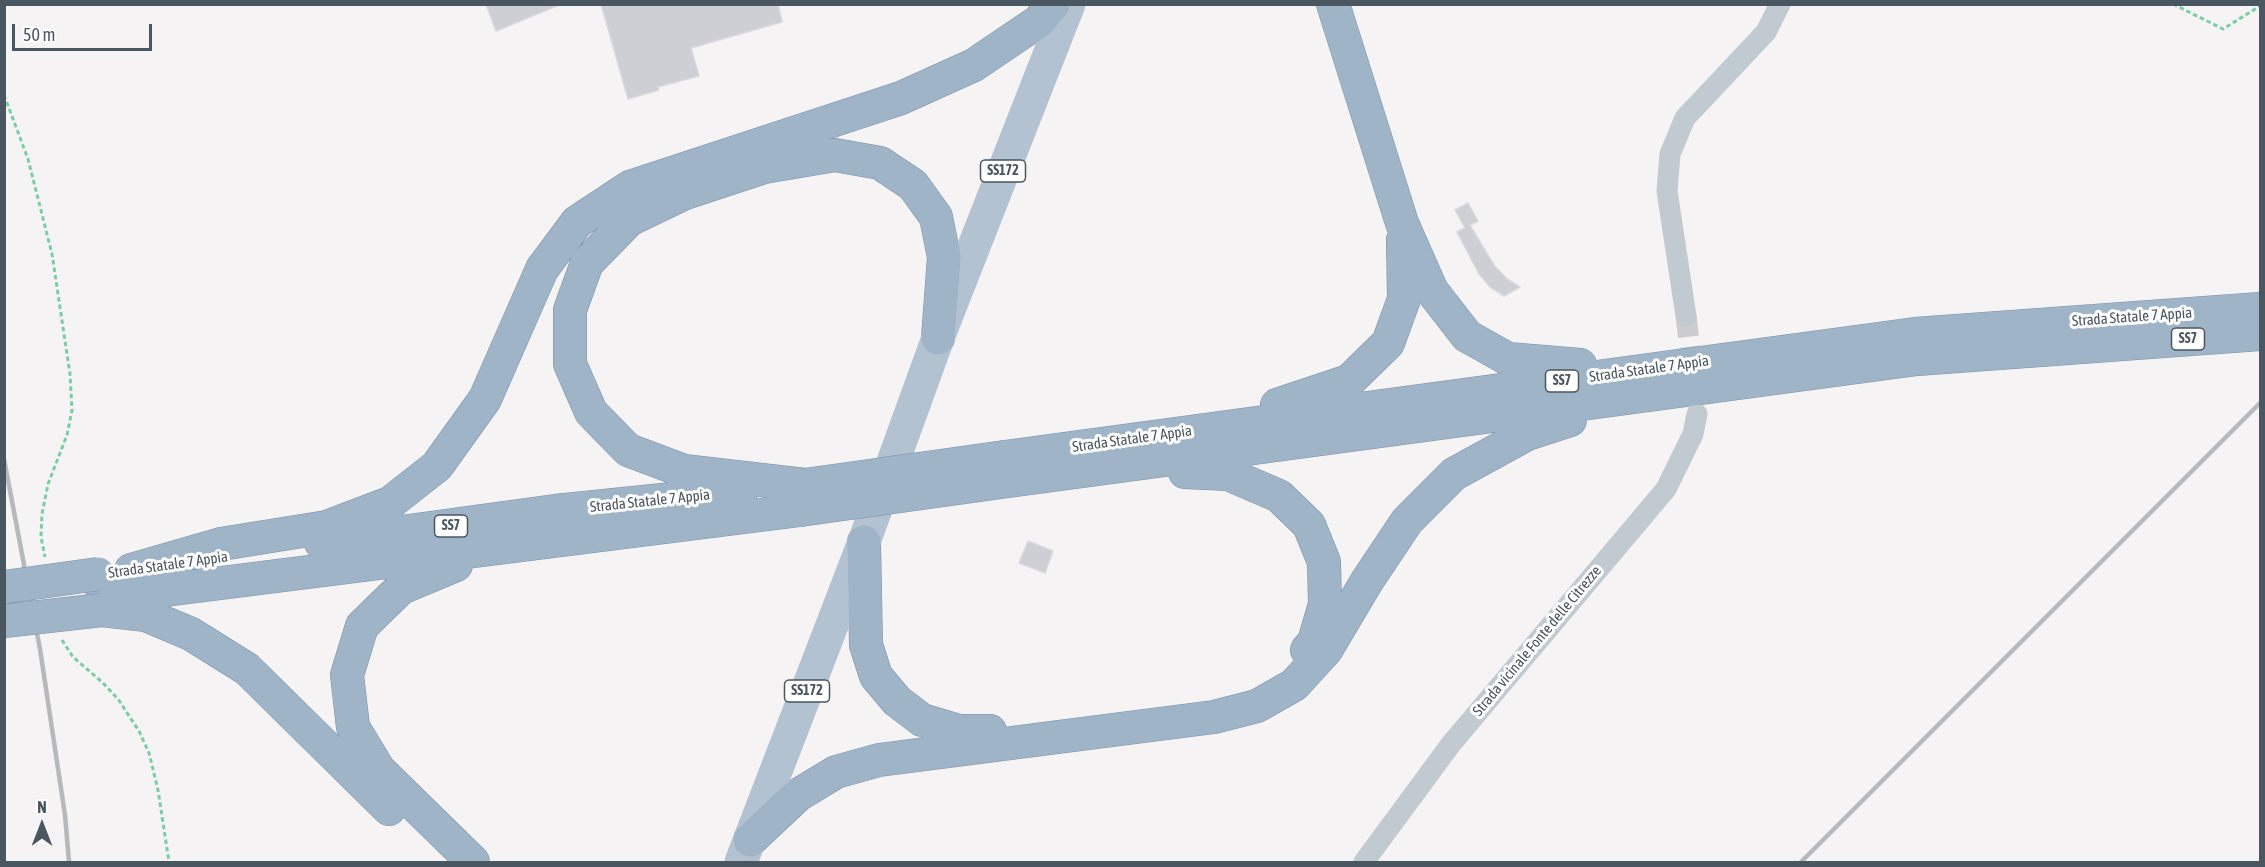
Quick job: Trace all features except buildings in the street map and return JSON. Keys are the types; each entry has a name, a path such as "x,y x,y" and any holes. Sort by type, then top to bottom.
{"highway":[{"path":"131,570 221,544 327,527 390,503 437,466 485,399 542,269 577,222 630,187 901,98 974,65 1038,21 1053,4"},
{"path":"1333,4 1402,223 1432,291 1467,336 1508,359 1644,382"},
{"path":"803,497 684,471 628,450 591,412 570,364 570,310 587,263 629,220 685,193 764,167 835,155 880,163 913,185 936,217 944,257 938,338"},
{"path":"1200,430 1349,381 1388,343 1404,299 1402,223"},
{"name":"Strada Statale 7 Appia","path":"4,610 101,594 496,549 803,497 1003,470 1200,430 1644,382 1917,359 2260,309"},
{"name":"Strada Statale 7 Appia","path":"2118,331 2260,334"},
{"path":"745,851 798,795 836,772 879,760 1214,717 1257,706 1294,685 1326,650 1367,581 1407,521 1454,474 1527,434 1644,382"},
{"name":"Strada Statale 7 Appia","path":"1003,470 1114,467 1644,382"},
{"path":"864,542 866,645 876,676 897,701 922,720 958,731 998,731 1112,718 1211,705 1252,695 1286,676 1314,642 1325,604 1324,562 1309,525 1279,496 1228,474 1114,467"},
{"name":"Strada Statale 7 Appia","path":"4,587 101,594 131,570 555,511 803,497"},
{"path":"473,862 379,770 353,727 347,675 362,626 401,588 496,549"},
{"path":"4,621 101,594 191,634 247,669 443,862"}],"main road":[{"name":"SS172","path":"745,851 864,542 938,338 1069,4"}],"street":[{"path":"1686,316 1667,191 1670,154 1685,118 1766,32 1780,4"},
{"name":"Strada vicinale Fonte delle Citrezze","path":"1364,862 1451,744 1666,489 1693,434 1697,414"}],"path":[{"path":"2173,4 2223,29 2260,6"},
{"path":"4,95 27,159 52,254 69,374 72,410 67,435 48,484 42,514 41,537 45,559"},
{"path":"60,637 73,657 118,699 139,731 149,753 158,790 169,862"}],"tunnel":[{"path":"1686,316 1693,375"}],"railway":[{"path":"1801,862 2260,403"},
{"path":"4,459 40,649 65,815 69,862"}]}
